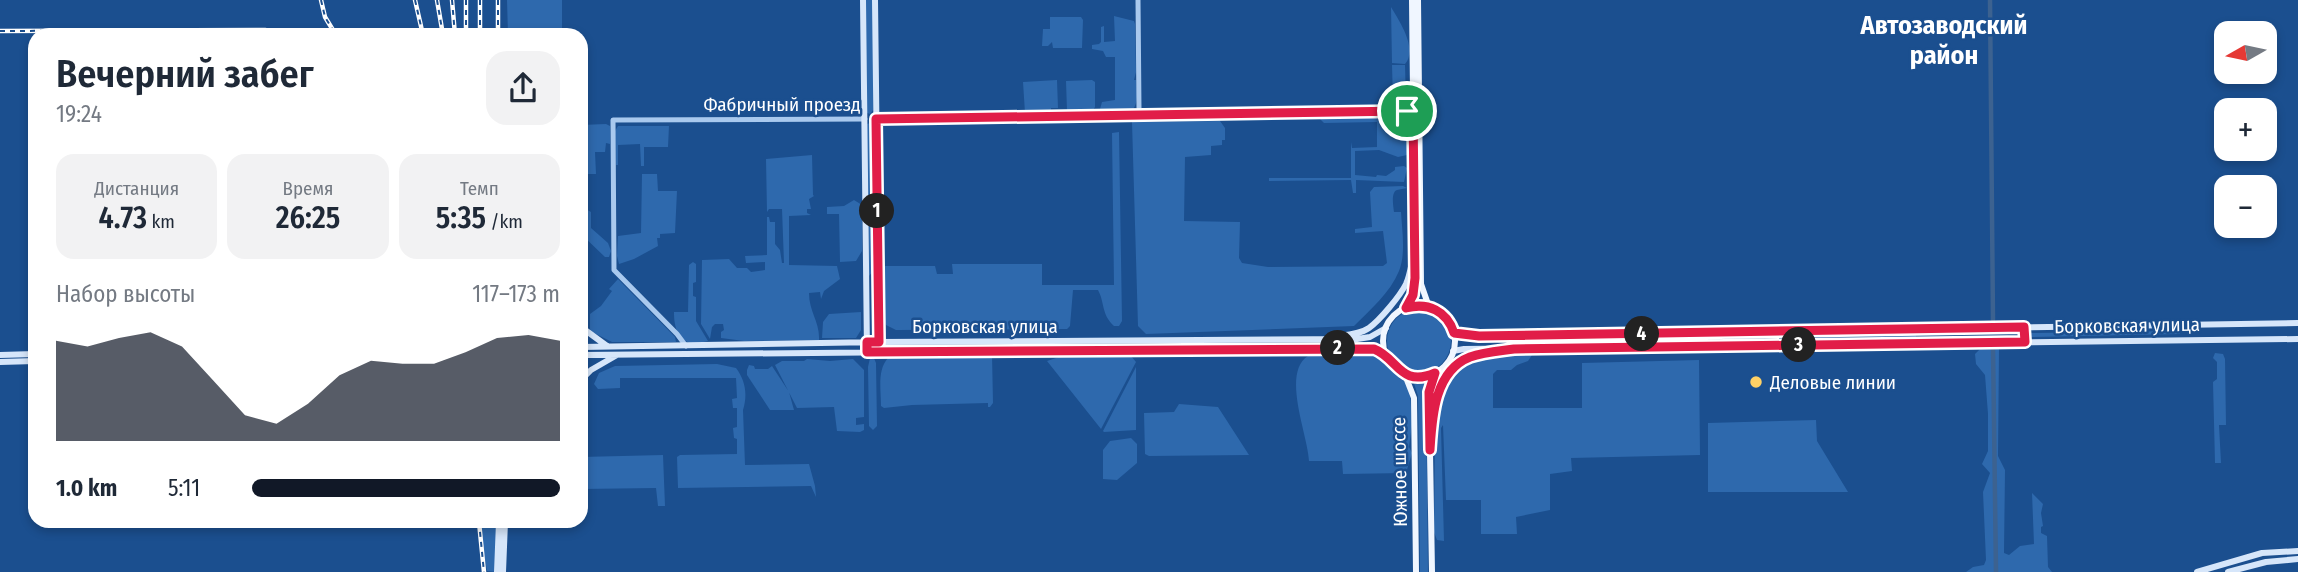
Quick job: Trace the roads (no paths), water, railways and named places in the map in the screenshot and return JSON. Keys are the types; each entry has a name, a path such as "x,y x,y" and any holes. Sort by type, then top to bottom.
{"main road":[{"path":"863,0 867,352"},
{"path":"875,0 879,351"},
{"path":"1406,308 1415,288 1412,0"},
{"path":"1418,0 1421,284 1429,307"},
{"name":"Фабричный проезд","path":"864,119 876,119"},
{"path":"1310,340 1360,332 1369,328 1405,287 1415,248"},
{"path":"1417,305 1429,307 1444,316 1454,333 1453,351 1448,362 1435,373 1419,377 1404,373 1392,364 1386,355 1384,341 1386,328 1392,319 1406,308 1417,305"},
{"name":"Борковская улица","path":"1454,333 1479,336 2298,324"},
{"path":"2193,326 2194,341"},
{"path":"2024,327 2025,342"},
{"name":"Борковская улица","path":"588,347 867,342 1357,340 1370,337 1386,328"},
{"path":"588,332 609,346"},
{"path":"1697,333 1698,346"},
{"name":"Борковская улица","path":"1453,351 2298,339"},
{"path":"1138,341 1138,350"},
{"name":"Борковская улица","path":"588,355 1361,348 1374,349 1386,355"},
{"path":"1430,450 1437,394 1451,372 1457,365 1472,357 1514,349"},
{"path":"0,355 28,354"},
{"path":"588,373 618,354"},
{"path":"0,362 28,361"},
{"name":"Южное шоссе","path":"1404,373 1415,398 1416,572"},
{"name":"Южное шоссе","path":"1432,572 1429,392 1435,373"},
{"path":"497,572 499,528"},
{"path":"503,572 505,528"},
{"path":"2197,572 2262,553 2298,551"},
{"path":"2262,553 2258,559 2266,562"},
{"path":"2242,558 2248,561 2244,567"},
{"path":"2228,572 2266,562 2298,559"}],"street":[{"path":"1138,0 1139,108"},
{"name":"Фабричный проезд","path":"876,119 1413,111"},
{"name":"Фабричный проезд","path":"685,346 677,334 614,270 613,120 864,119"}],"waterway":[{"path":"1990,0 1993,320"},
{"path":"1993,347 1996,572"}],"railway":[{"path":"321,0 325,17 332,28"},
{"path":"415,0 421,28"},
{"path":"437,0 442,28"},
{"path":"452,0 454,28"},
{"path":"466,0 466,28"},
{"path":"480,0 480,28"},
{"path":"498,0 498,28"},
{"path":"0,31 28,31"},
{"path":"480,528 484,572"}],"place":[{"name":"Деловые линии","path":"1756,382"}],"district":[{"name":"Автозаводский район","path":"1944,40"}]}
